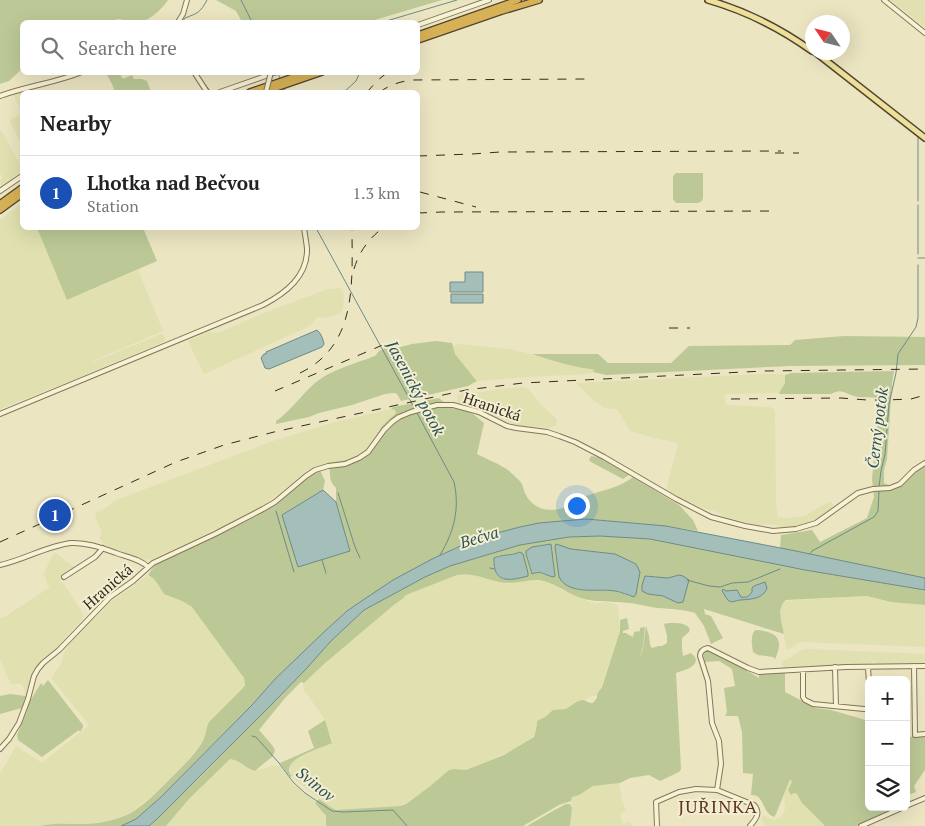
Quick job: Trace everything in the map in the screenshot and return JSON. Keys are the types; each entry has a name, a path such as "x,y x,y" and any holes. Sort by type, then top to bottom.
{"highway":[{"path":"420,34 518,0"},
{"path":"420,39 539,0"},
{"path":"256,90 299,75"},
{"path":"271,90 313,75"},
{"path":"0,204 20,189"},
{"path":"0,210 20,195"}],"main road":[{"path":"708,0 760,20 805,46"},
{"path":"824,60 925,138"}],"street":[{"path":"179,20 187,0"},
{"path":"420,24 489,0"},
{"path":"884,0 925,32"},
{"path":"0,96 15,90 76,75"},
{"path":"196,75 206,90"},
{"path":"226,90 269,75"},
{"path":"266,90 270,75"},
{"path":"0,191 20,177"},
{"path":"0,414 278,298 293,285 303,268 307,249 304,230"},
{"name":"Hranická","path":"0,749 19,723 34,676 40,665 58,650 110,597 133,581 153,563 263,509 275,502 315,470 345,464 359,458 368,452 392,422 416,410 437,405 453,405 479,412 516,428 547,432 559,436 604,457 708,516 769,530 788,531 812,525 822,520 855,495 867,490 892,488 900,484 914,470 925,463"},
{"path":"0,565 72,543 88,544 103,548 136,560 148,567"},
{"path":"64,576 94,557 103,548"},
{"path":"717,790 720,755 712,723 708,681 700,656 701,651 705,648 759,672 868,666 925,666"},
{"path":"868,666 869,676"},
{"path":"914,666 915,735 925,734"},
{"path":"835,668 836,706"},
{"path":"803,670 803,697 805,700 813,704 865,708"},
{"path":"658,826 656,802 679,792 696,789 717,790 754,805 757,808 758,814 750,826"},
{"path":"910,805 925,798"},
{"path":"861,826 896,811"}],"green space":[{"path":"0,0 168,0 154,15 145,20 20,20 20,71 9,81 0,84"},
{"path":"216,0 442,0 375,20 241,20 236,11"},
{"path":"890,0 925,0 925,27"},
{"path":"107,75 120,75 123,79 132,75 134,79 147,81 150,90 114,90"},
{"path":"20,92 20,109 13,94"},
{"path":"20,114 20,141 10,122 10,120"},
{"path":"1,130 20,164 20,172 1,186 0,180 3,178 0,173"},
{"path":"676,173 703,173 702,201 698,203 676,203 673,199 673,176"},
{"path":"20,205 20,230 38,230 68,300 138,270 163,331 93,361 69,302 93,362 161,334 165,340 0,409 0,220"},
{"path":"38,230 144,230 157,261 67,300"},
{"path":"342,289 344,294 343,308 340,313 323,318 317,317 310,326 204,374 188,341 209,332 217,333 325,290"},
{"path":"844,336 925,337 925,365 790,366 606,375 593,372 594,370 592,369 580,368 532,354 598,354 608,363 671,363 689,346 790,345 795,340"},
{"path":"436,341 452,343 455,354 477,381 468,386 401,401 397,394 385,394 309,417 276,424 276,421 310,388 328,374 375,356 379,351 387,347 389,350 412,344"},
{"path":"459,344 508,349 594,370 589,374 477,381 455,354 453,346"},
{"path":"894,371 884,483 891,486 899,483 925,466 925,578 780,548 781,535 812,530 820,542 867,518 874,497 872,479 879,405 878,398 857,397 840,391 831,394 780,394 785,383 785,375 791,373"},
{"path":"785,375 785,383 779,393 725,394 725,403 726,405 769,407 775,411 776,504 778,517 804,516 827,503 833,504 833,507 826,513 809,523 789,528 771,524 758,525 726,517 669,492 667,485 678,443 630,431 617,409 604,408 576,383 697,377"},
{"path":"524,387 556,418 555,426 549,428 516,425 457,402 458,395 465,393"},
{"path":"439,398 451,408 473,414 484,423 477,454 508,470 521,482 525,494 532,503 540,508 554,510 563,508 583,497 622,484 633,477 679,505 693,520 698,531 666,526 586,519 478,538 453,549 393,580 347,611 275,679 252,705 161,797 136,819 121,826 40,826 98,823 125,816 134,811 155,794 189,760 202,743 209,722 245,685 244,678 192,607 164,594 153,578 148,575 155,565 260,513 305,478 320,470 325,481 323,490 282,515 350,551 336,502 336,488 331,479 328,463 352,459 362,453 371,445 382,426 396,413 395,410 391,409 393,407"},
{"path":"391,409 395,410 396,413 382,426 371,445 362,453 352,459 318,465 308,470 264,505 219,529 212,530 152,559 143,560 109,547 100,539 102,532 95,514 116,500 273,441 331,423"},
{"path":"591,456 605,460 629,475 623,479 591,462 589,460"},
{"path":"600,536 650,539 805,570 925,590 925,605 891,602 867,596 786,600 780,611 784,634 704,609 705,614 711,616 723,638 711,644 704,626 695,613 677,609 584,599 542,581 533,580 510,583 464,574 457,575 406,595 304,683 301,682 285,698 259,730 275,750 273,756 256,771 230,759 189,799 166,826 149,826 201,776 330,642 364,610 425,577 450,566 520,545 569,537","holes":["551,544 555,576 531,573 526,551 532,547","559,545 571,549 615,554 636,564 634,597 614,591 578,590 567,585 556,558 555,547","519,553 528,575 515,579 499,576 494,566 494,558","679,575 678,603 663,596 648,594 642,588 644,579 648,576 668,578"]},
{"path":"56,553 75,568 60,577 60,581 64,584 83,617 57,648 40,662 34,671 25,695 21,684 11,684 0,660 0,616 3,618 58,582 50,587 44,573 53,554"},
{"path":"465,573 508,584 530,580 544,581 594,604 605,602 616,604 620,631 600,690 595,696 566,709 553,710 538,720 534,736 511,751 466,770 449,770 405,804 398,807 336,810 332,808 292,776 290,767 296,758 333,742 324,718 304,690 304,683 406,595"},
{"path":"147,576 153,578 164,594 192,607 244,678 245,685 209,722 202,743 186,762 156,793 133,811 115,820 96,824 0,826 0,774 16,746 42,763 89,725 51,678 62,662 66,649 90,621 99,615 109,603"},
{"path":"867,596 891,602 925,605 925,647 803,642 787,649 781,616 781,608 784,601"},
{"path":"627,618 629,629 623,631 623,633 633,637 634,632 640,631 640,628 645,627 643,646 639,659 643,648 646,626 652,648 667,643 664,624 671,623 688,626 689,632 682,638 683,656 691,653 696,661 690,668 676,673 681,769 679,772 660,781 649,775 630,778 620,783 593,786 572,797 571,801 559,805 523,826 326,826 326,816 315,803 319,799 336,810 401,806 429,787 449,770 466,770 504,755 534,737 537,721 553,710 566,709 578,701 584,700 593,703 602,687 620,631 620,620"},
{"path":"755,630 768,632 777,637 779,646 775,659 753,652 752,638"},
{"path":"805,649 925,654 925,664 875,664 875,661 873,661 872,664 788,669 783,667 782,661"},
{"path":"708,650 717,653 759,678 759,673 785,672 785,692 816,708 831,710 865,720 865,811 890,811 856,826 825,826 802,803 797,794 791,795 788,790 792,782 790,779 776,814 774,817 770,815 759,797 751,795 753,774 743,773 742,732 738,716 725,716 727,712 724,688 735,686 732,669 719,661 705,662 704,652"},
{"path":"48,680 83,727 80,732 79,730 42,757 18,740 17,735 27,711 27,706 41,683 43,686"},
{"path":"10,694 26,696 22,708 0,714 0,696"},
{"path":"325,720 332,743 295,760 289,770 292,776 290,777 280,763 314,748 308,731"},
{"path":"925,736 925,770 914,786 916,792 910,794 910,766 910,737"},
{"path":"231,759 239,761 254,772 274,765 280,766 293,784 313,799 322,810 327,820 326,826 166,826 189,799"},
{"path":"789,779 791,779 792,784 788,790 797,794 802,803 825,826 766,826 761,820 763,816 775,820 782,816 785,809 783,799"},
{"path":"619,783 622,801 626,810 620,814 622,824 629,821 632,826 570,826 572,797 593,786"},
{"path":"566,804 570,804 572,808 570,826 527,826 551,812"}],"water":[{"path":"465,272 483,272 483,292 450,292 450,282 465,282"},
{"path":"451,294 483,294 483,303 451,303"},
{"path":"317,330 323,340 324,344 322,347 269,369 265,368 261,358 266,352"},
{"path":"323,490 336,502 350,551 298,567 282,515"},
{"path":"586,519 666,526 925,578 925,590 805,570 650,539 600,536 569,537 520,545 450,566 425,577 364,610 330,642 271,705 157,819 149,826 121,826 136,819 161,797 252,705 275,679 347,611 393,580 432,559 478,538 539,523"},
{"path":"551,544 555,576 540,573 532,574 526,551 532,547"},
{"path":"556,544 571,549 615,554 636,564 640,572 636,594 634,597 615,591 584,590 570,587 559,577"},
{"path":"520,552 523,554 528,576 503,579 496,572 494,558"},
{"path":"679,575 689,580 683,602 678,603 663,596 648,594 642,591 645,576 668,578"},
{"path":"765,582 767,588 765,592 753,599 730,602 722,591 723,589 726,591 737,590 741,597 746,597 752,592 754,586"}],"waterway":[{"path":"184,20 198,12 207,0"},
{"name":"Jasenický potok","path":"241,0 251,20"},
{"path":"390,20 457,0"},
{"path":"198,75 209,90"},
{"path":"346,90 356,81 359,75"},
{"name":"Černý potok","path":"918,137 918,201"},
{"name":"Černý potok","path":"918,205 918,254"},
{"name":"Jasenický potok","path":"317,230 415,409"},
{"name":"Černý potok","path":"918,258 925,258"},
{"name":"Černý potok","path":"879,487 885,454 889,404 898,354 916,327 918,318 918,265"},
{"name":"Jasenický potok","path":"417,413 454,482 456,492 456,511 452,529 440,555"},
{"name":"Černý potok","path":"810,554 812,551 874,517 878,511 879,491"},
{"path":"338,493 360,558"},
{"path":"276,511 294,572"},
{"path":"322,560 326,573"},
{"path":"490,568 494,569"},
{"path":"687,580 720,587 732,583 748,582 780,569"},
{"name":"Svinov","path":"252,736 256,737 293,782 305,793 332,811 393,810 407,826"}],"railway":[{"path":"369,90 384,75"},
{"path":"383,90 394,84 411,80 587,79"},
{"path":"420,156 500,152 781,151"},
{"path":"775,153 799,153"},
{"path":"420,192 476,207"},
{"path":"420,213 778,211"},
{"path":"300,373 319,361 333,346 342,329 348,310 351,290 352,230"},
{"path":"354,269 365,246 380,230"},
{"path":"669,328 690,328"},
{"path":"275,391 385,344"},
{"path":"0,542 176,462 224,445 274,432 466,390 523,383 764,371 925,369"},
{"path":"731,399 841,398 886,400 911,399 925,395"}],"place":[{"name":"Lhotka nad Bečvou","path":"55,515"}],"district":[{"name":"JUŘINKA","path":"718,807"}],"water label":[{"name":"Bečva","path":"479,537"}]}
